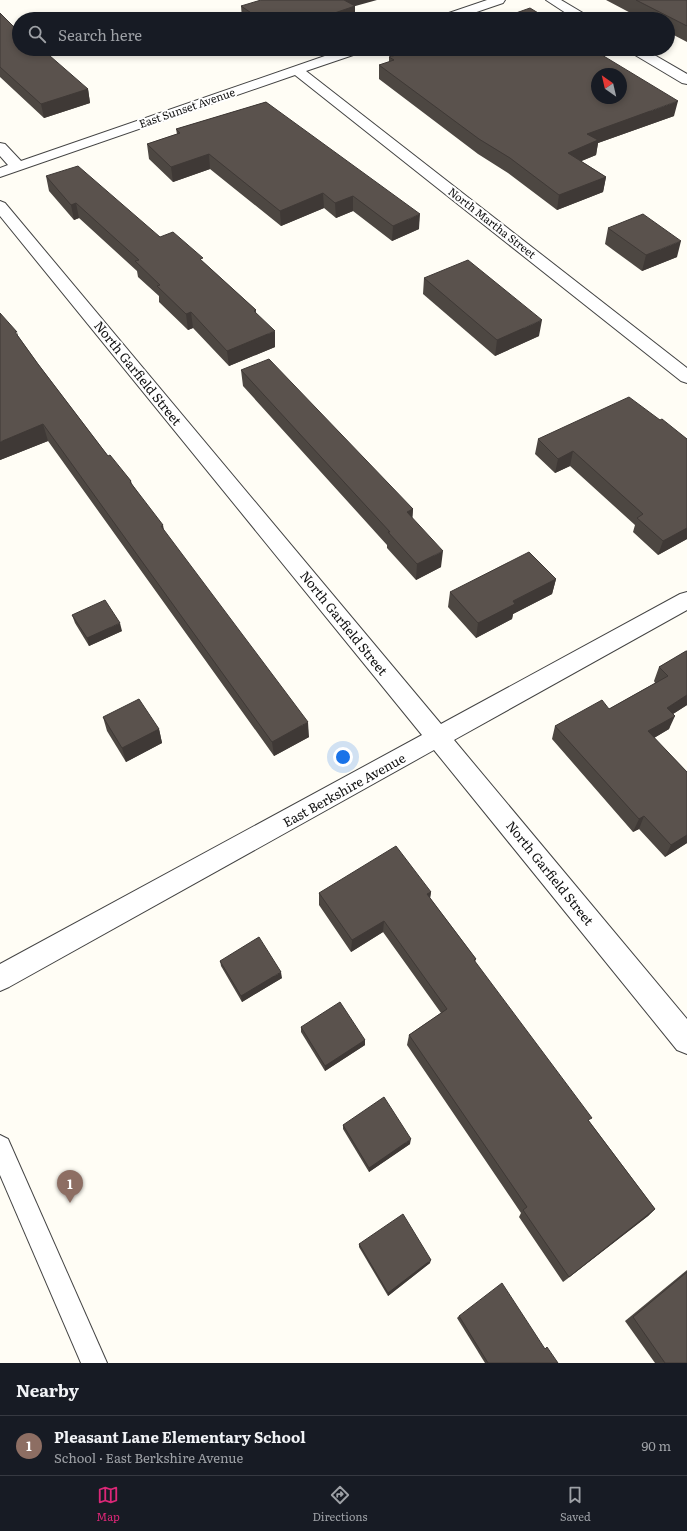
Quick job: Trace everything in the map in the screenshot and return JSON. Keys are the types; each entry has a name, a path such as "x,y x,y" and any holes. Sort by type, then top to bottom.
{"street":[{"path":"464,12 499,0"},
{"path":"552,0 572,12"},
{"name":"East Sunset Avenue","path":"0,173 336,56"},
{"path":"646,56 687,80"},
{"name":"North Martha Street","path":"297,70 687,377"},
{"path":"0,147 18,167"},
{"name":"North Garfield Street","path":"0,206 687,1040"},
{"name":"East Berkshire Avenue","path":"0,978 687,600"}],"lane":[{"path":"0,1147 94,1363"}],"building":[{"path":"261,0 344,0 355,6 337,12 250,12 241,6"},
{"path":"636,0 687,0 687,26 675,20 675,12 660,12"},
{"path":"530,8 537,12 519,12"},
{"path":"0,13 12,25 12,56 50,56 88,89 41,104 0,67"},
{"path":"392,56 604,56 623,68 591,68 591,104 627,104 627,70 678,101 587,134 598,140 568,153 606,177 559,195 510,158 479,139 379,65 394,60 389,57"},
{"path":"266,102 420,214 393,226 353,196 335,203 323,193 280,211 209,154 171,167 147,144 180,133 176,129"},
{"path":"78,166 160,237 173,232 203,258 200,259 256,310 254,311 275,331 227,351 191,312 186,314 157,286 160,285 135,261 139,260 76,203 71,205 46,176"},
{"path":"643,214 681,241 646,255 608,228"},
{"path":"468,260 542,320 497,340 424,278"},
{"path":"0,313 17,332 15,332 38,364 108,456 110,455 131,481 130,482 163,525 161,526 308,722 272,742 43,424 0,442"},
{"path":"269,359 413,509 407,512 443,551 417,564 388,532 390,532 241,370"},
{"path":"629,397 660,420 662,419 687,439 687,528 663,541 637,518 643,514 573,451 558,459 538,439"},
{"path":"529,552 556,579 513,601 515,604 478,623 450,592"},
{"path":"105,600 120,623 87,638 72,615"},
{"path":"686,651 687,695 667,708 675,716 648,731 687,772 687,835 671,845 644,816 639,819 555,726 602,700 609,709 668,676 659,667"},
{"path":"139,699 159,729 122,748 103,717"},
{"path":"396,846 431,892 427,894 476,959 474,960 592,1118 588,1120 655,1209 569,1277 523,1210 527,1207 409,1035 447,1009 384,921 352,940 319,893"},
{"path":"259,937 281,972 241,996 220,961"},
{"path":"340,1002 365,1040 325,1066 301,1027"},
{"path":"384,1097 411,1139 369,1168 343,1125"},
{"path":"403,1214 431,1260 388,1293 359,1244"},
{"path":"687,1272 687,1363 665,1363 633,1317"},
{"path":"502,1283 545,1349 547,1347 558,1363 488,1363 459,1316"}],"place":[{"name":"Pleasant Lane Elementary School","path":"70,1203"}]}
